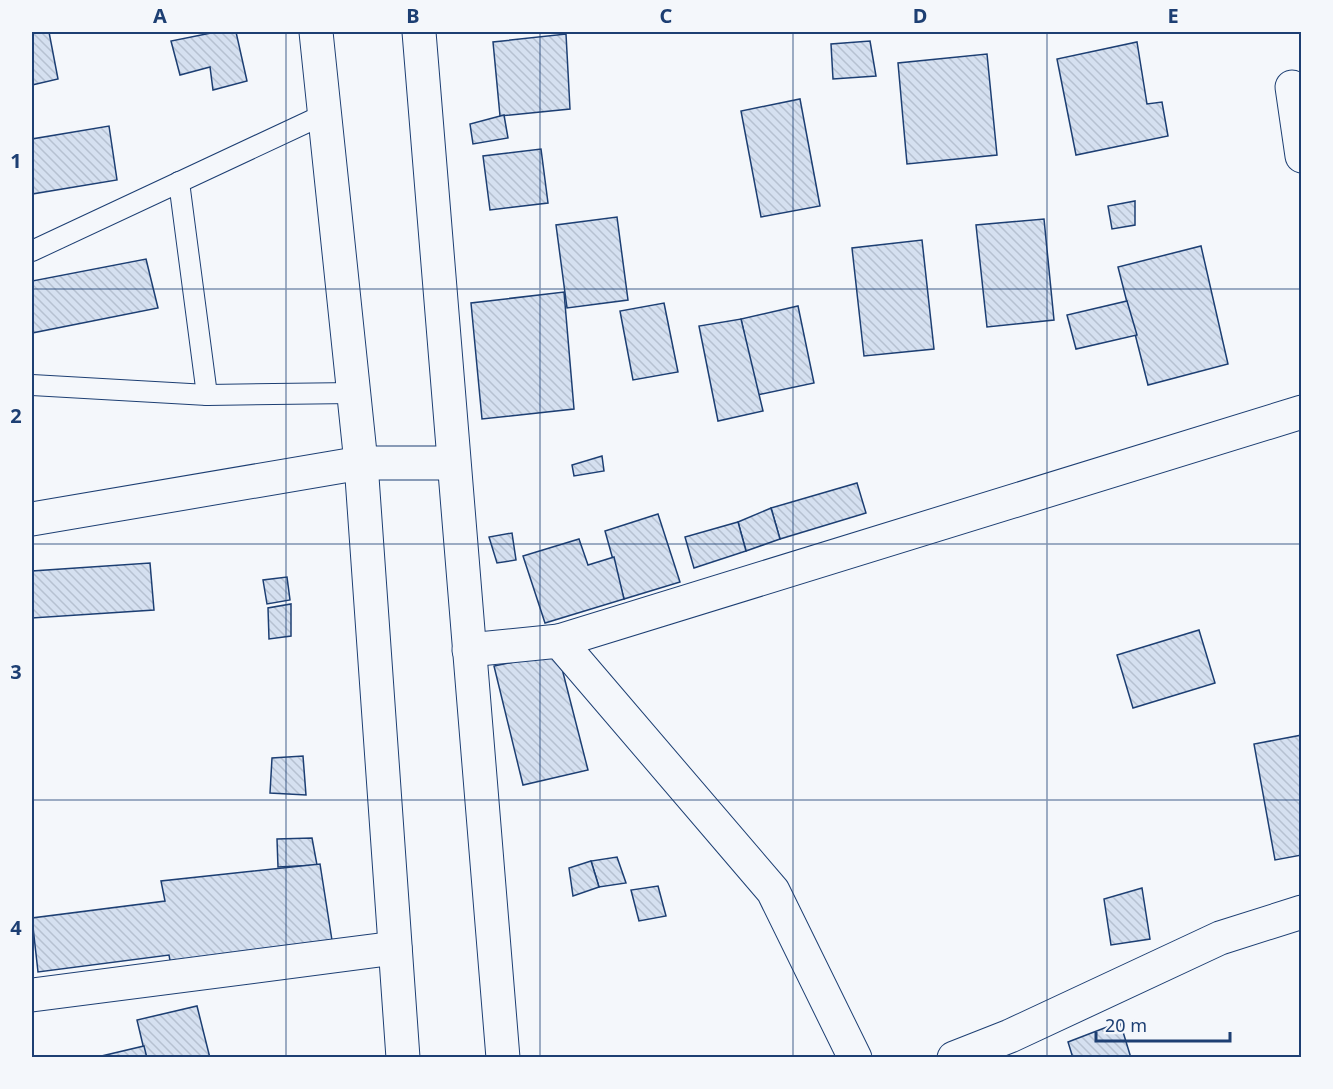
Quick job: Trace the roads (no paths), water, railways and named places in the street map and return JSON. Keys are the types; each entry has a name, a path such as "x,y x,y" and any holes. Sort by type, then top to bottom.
{"main road":[{"path":"316,32 361,463 403,1058"},
{"path":"419,32 503,1058"},
{"path":"1292,87 1302,156"},
{"path":"469,651 559,640 1302,412"},
{"path":"32,519 361,463 453,463"},
{"path":"559,640 772,891 855,1058"},
{"path":"954,1058 1010,1036 1220,938 1302,912"},
{"path":"32,995 395,948"}],"lane":[{"path":"32,251 325,114"},
{"path":"179,182 207,395"},
{"path":"32,385 207,395 353,393"}]}
